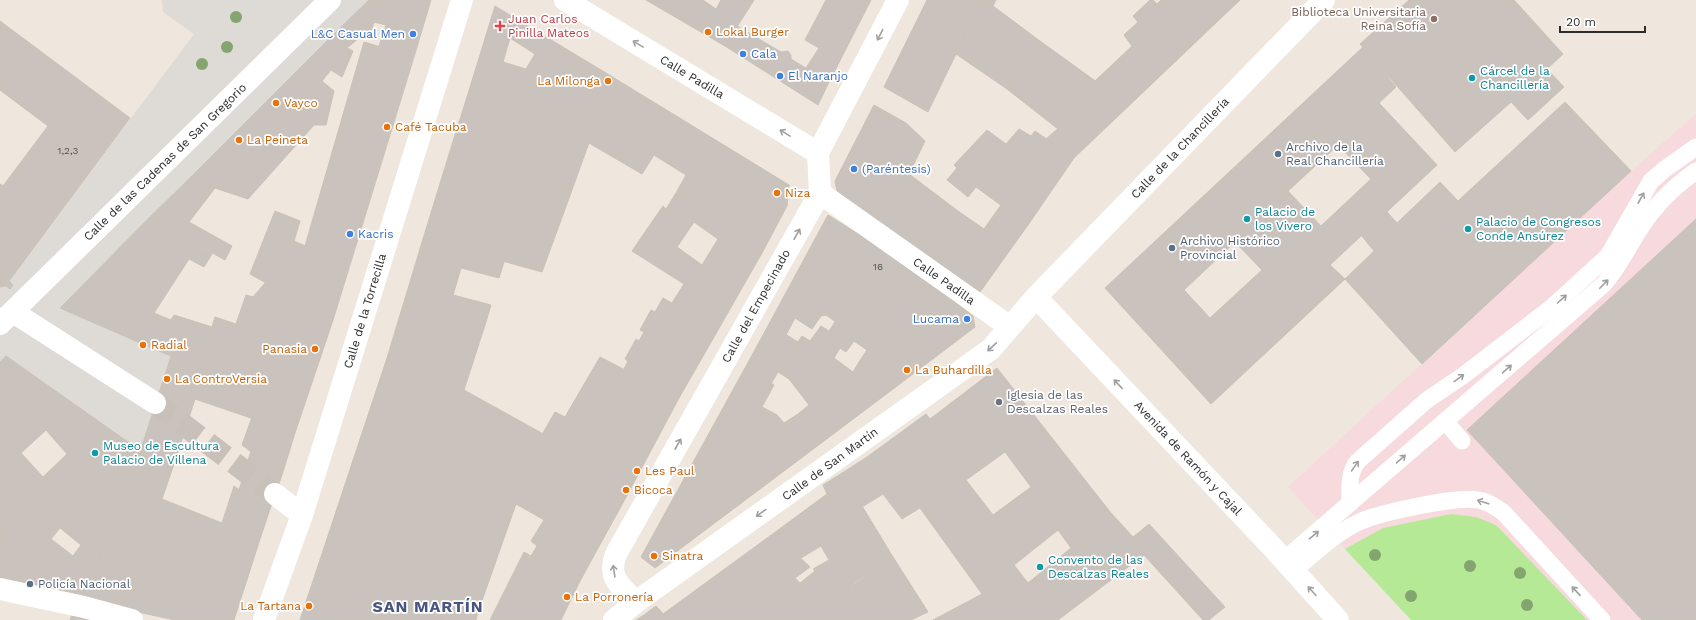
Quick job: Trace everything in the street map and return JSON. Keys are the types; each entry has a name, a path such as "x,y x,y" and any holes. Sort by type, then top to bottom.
{"street":[{"name":"Calle de las Cadenas de San Gregorio","path":"6,318 330,0"},
{"name":"Calle de la Torrecilla","path":"264,620 302,515 462,0"},
{"name":"Calle Padilla","path":"565,0 818,153"},
{"path":"820,193 818,153 898,0"},
{"name":"Calle de la Chancillería","path":"1036,297 1324,0"},
{"name":"Calle Padilla","path":"820,193 1010,327"},
{"name":"Calle del Empecinado","path":"636,602 616,581 612,571 616,554 820,193"},
{"name":"Calle de San Martín","path":"614,620 636,602 991,349 1036,297"},
{"name":"Avenida de Ramón y Cajal","path":"1036,297 1338,620"},
{"path":"6,318 156,403"},
{"path":"275,494 302,515"},
{"path":"0,589 84,607 132,620"}],"lane":[{"path":"1350,503 1352,468 1358,461 1427,400 1551,308 1598,266 1608,256 1652,182 1660,174 1696,147"},
{"path":"1289,566 1350,503 1604,284 1613,274 1653,210 1678,184 1696,171"},
{"path":"1445,421 1462,441"},
{"path":"1289,566 1362,521 1452,500 1473,499 1486,502 1502,512 1511,520 1602,620"}],"shaded area":[{"path":"162,0 369,0 60,307 171,356 142,446 128,442 6,356 0,362 0,287 6,286 10,289 13,285 9,281 194,34 163,12"},
{"path":"1696,114 1696,620 1411,620 1288,487 1631,171"}],"green space":[{"path":"1451,514 1476,517 1496,525 1587,620 1411,620 1345,549 1383,528"}],"building":[{"path":"369,0 431,0 414,57 379,46 386,25 374,22 369,38 359,38 337,31"},
{"path":"646,0 703,0 716,9 721,0 754,0 725,46"},
{"path":"826,0 871,0 829,82 806,68 819,48 805,40"},
{"path":"927,0 982,0 928,112 884,87"},
{"path":"982,0 996,0 993,6 1040,41 1007,89 956,54"},
{"path":"1150,0 1153,0 1157,4 1161,0 1240,0 1074,158 1046,139 1105,88 1095,81 1132,46 1124,35 1138,22 1133,16"},
{"name":"Cárcel de la Chancillería","path":"1409,0 1514,0 1563,54 1547,69 1564,87 1528,120 1511,102 1455,152 1360,44"},
{"path":"495,6 601,70 577,112 596,125 591,137 467,97","holes":["510,38 535,54 526,69 503,62"]},
{"path":"0,21 130,118 9,281 13,285 10,289 6,286 0,287 0,184 3,186 48,126 0,90"},
{"path":"737,26 781,52 788,51 791,55 791,59 829,82 818,105 725,46"},
{"path":"337,31 359,38 347,48 353,51 342,77 331,70 322,81 334,91 326,125 314,125 248,199 215,188 193,175"},
{"path":"1040,41 1105,88 1058,129 1007,89"},
{"path":"364,42 414,57 350,265 305,246"},
{"name":"Palacio de los Vivero","path":"1363,47 1396,87 1379,103 1437,165 1330,265 1345,279 1211,404 1105,288","holes":["1338,145 1371,179 1321,226 1288,191","1235,242 1262,270 1210,318 1184,290"]},
{"path":"601,70 678,117 642,174 589,143 596,125 577,112"},
{"path":"467,97 591,137 572,190 450,151"},
{"name":"Palacio de Congresos Conde Ansúrez","path":"1565,102 1631,171 1422,364 1345,279 1374,251 1361,235 1387,212 1397,223 1440,182 1458,201"},
{"path":"874,105 906,123 925,141 909,174 958,211 923,253 837,191 835,181"},
{"path":"678,117 789,185 787,206 762,253 676,193 686,175 654,155"},
{"path":"1019,129 1031,136 1035,131 1074,158 1028,225 976,187 968,197 947,180 957,168 954,165 987,130 1006,144"},
{"path":"450,151 572,190 542,272 423,239"},
{"path":"193,175 215,188 189,222 232,246 225,260 149,218"},
{"path":"676,193 762,253 718,330 672,303 684,284 632,251 663,206 666,209","holes":["694,222 718,239 702,265 677,247"]},
{"path":"1001,205 1028,225 980,292 923,253 958,211 984,229"},
{"path":"275,211 300,221 294,241 350,265 333,320 250,274"},
{"path":"828,215 905,263 850,332 826,315 821,316 812,329 795,318 786,335 769,324"},
{"path":"149,218 212,254 204,267 189,259 154,313 171,320 154,349 60,308"},
{"path":"1696,219 1696,620 1642,620 1467,430"},
{"path":"423,239 504,262 499,278 461,268 453,295 491,305 485,325 403,305"},
{"path":"905,263 973,316 975,327 893,389 880,376 859,362 867,350 854,341 846,352 826,339 810,363 792,350 802,336 810,341 821,326 829,331 835,322 850,332"},
{"path":"265,283 333,320 295,433 195,399 173,467 144,457 142,446 171,356 154,349 174,315 212,327 215,317 236,324 246,295 253,297"},
{"path":"663,298 718,330 679,398 624,369 628,361 625,359 636,339 639,341 644,332 640,330 651,310 655,312"},
{"path":"403,305 485,325 464,390 387,358"},
{"path":"769,324 798,342 792,350 810,363 826,339 840,348 834,358 853,372 859,362 880,376 893,389 820,444 798,414 809,405 789,379 778,372 771,384 745,368"},
{"name":"Museo de Escultura Palacio de Villena","path":"6,356 128,442 98,516 114,523 103,549 81,545 48,518 11,552 0,539 0,362","holes":["46,430 67,454 43,477 21,453"]},
{"path":"600,357 679,398 624,501 585,480 593,465 567,452 565,446 543,433 555,412 565,417"},
{"path":"387,358 464,390 556,441 516,504 478,612 459,599 440,620 300,620"},
{"path":"745,368 774,385 762,407 777,415 784,423 798,414 820,444 692,540 664,515"},
{"path":"997,368 1111,513 1133,537 1149,524 1225,607 1209,620 1203,620 1144,555 1058,620 933,620 982,594 920,508 902,519 883,494 862,507 842,473 867,457 926,414 930,419","holes":["1005,452 1031,487 993,515 966,480","1058,530 1071,548 1028,583 1014,565"]},
{"path":"252,417 295,433 282,475 242,445"},
{"path":"556,441 565,446 567,452 593,465 585,480 624,501 597,550 516,504"},
{"path":"128,442 142,446 144,457 173,467 162,499 128,491 114,523 98,516"},
{"path":"251,451 282,475 269,512 239,490"},
{"path":"842,473 893,557 839,593 813,569 829,560 821,546 801,558 774,533 827,494 823,485"},
{"path":"234,486 269,512 261,536 222,523"},
{"path":"128,491 162,499 222,523 261,536 234,620 175,620 81,600"},
{"path":"664,515 692,540 655,568 641,557"},
{"path":"48,518 60,528 51,539 73,556 81,545 103,549 81,600 0,582 0,539 11,552"},
{"path":"544,520 597,550 579,583 531,556 537,546 531,541"},
{"path":"774,533 810,567 795,578 800,583 815,571 839,593 856,583 865,589 888,620 669,620 663,614"},
{"path":"524,552 579,583 561,620 490,620"},
{"path":"893,557 928,612 911,620 888,620 865,589 856,583"},
{"path":"459,599 478,612 476,620 440,620"},
{"path":"656,606 669,620 636,620 644,615"},
{"path":"73,612 107,620 70,620"}],"tunnel":[{"path":"155,403 275,494"}],"place":[{"name":"Biblioteca Universitaria Reina Sofía","path":"1434,19"},
{"name":"Juan Carlos Pinilla Mateos","path":"500,26"},
{"name":"Lokal Burger","path":"708,32"},
{"name":"L&C Casual Men","path":"413,34"},
{"name":"Cala","path":"743,54"},
{"name":"El Naranjo","path":"780,76"},
{"name":"Cárcel de la Chancillería","path":"1472,78"},
{"name":"La Milonga","path":"608,81"},
{"name":"Vayco","path":"276,103"},
{"name":"Café Tacuba","path":"387,127"},
{"name":"La Peineta","path":"239,140"},
{"name":"Archivo de la Real Chancillería","path":"1278,154"},
{"name":"(Paréntesis)","path":"854,169"},
{"name":"Niza","path":"777,193"},
{"name":"Palacio de los Vivero","path":"1247,219"},
{"name":"Palacio de Congresos Conde Ansúrez","path":"1468,229"},
{"name":"Kacris","path":"350,234"},
{"name":"Archivo Histórico Provincial","path":"1172,248"},
{"name":"Lucama","path":"967,319"},
{"name":"Radial","path":"143,345"},
{"name":"Panasia","path":"315,349"},
{"name":"La Buhardilla","path":"907,370"},
{"name":"La ControVersia","path":"167,379"},
{"name":"Iglesia de las Descalzas Reales","path":"999,402"},
{"name":"Museo de Escultura Palacio de Villena","path":"95,453"},
{"name":"Les Paul","path":"637,471"},
{"name":"Bicoca","path":"626,490"},
{"name":"Sinatra","path":"654,556"},
{"name":"Convento de las Descalzas Reales","path":"1040,567"},
{"name":"Policía Nacional","path":"30,584"},
{"name":"La Porronería","path":"567,597"},
{"name":"La Tartana","path":"309,606"}],"district":[{"name":"SAN MARTÍN","path":"428,606"}]}
